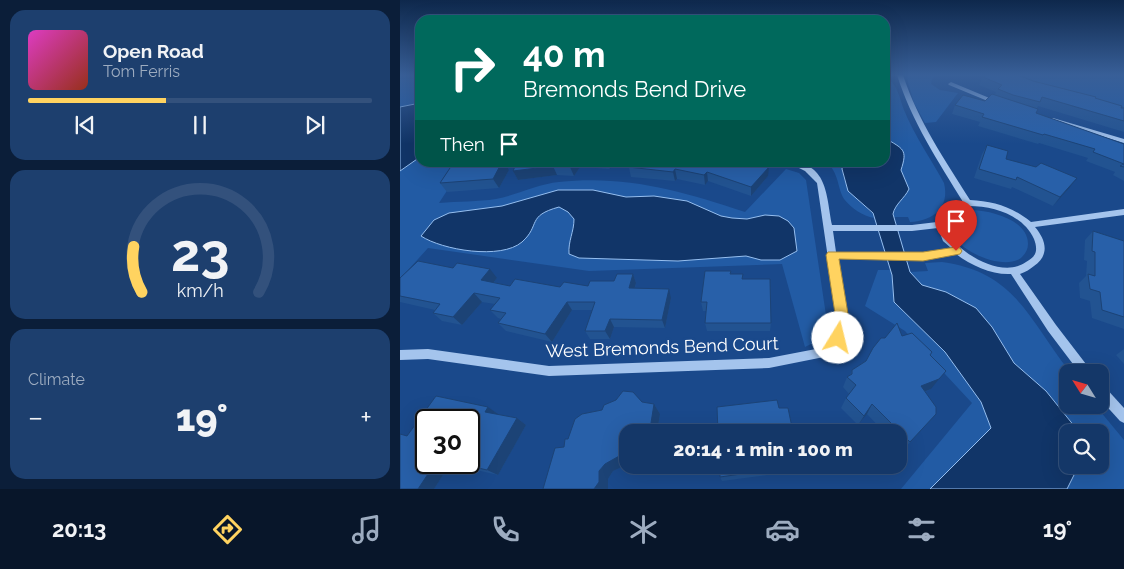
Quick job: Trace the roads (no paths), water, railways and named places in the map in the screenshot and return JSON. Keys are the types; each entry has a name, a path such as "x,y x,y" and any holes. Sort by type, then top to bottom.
{"street":[{"path":"906,98 968,203"},
{"path":"986,98 1006,106"},
{"path":"1046,118 1124,142"},
{"name":"West Bremonds Bend Court","path":"400,355 428,354 549,371 769,363 824,352 838,338 842,320 821,183 810,171 801,167"},
{"path":"968,203 984,204 1004,209 1028,225 1038,237 1039,256 1029,266 1013,270 983,266 956,251 948,242 941,225 943,216 949,210 968,203"},
{"path":"1028,225 1124,212"},
{"path":"828,228 912,228 941,225"},
{"path":"832,255 923,256 956,251"},
{"path":"1013,270 1079,364"},
{"path":"1109,400 1124,417"}]}
